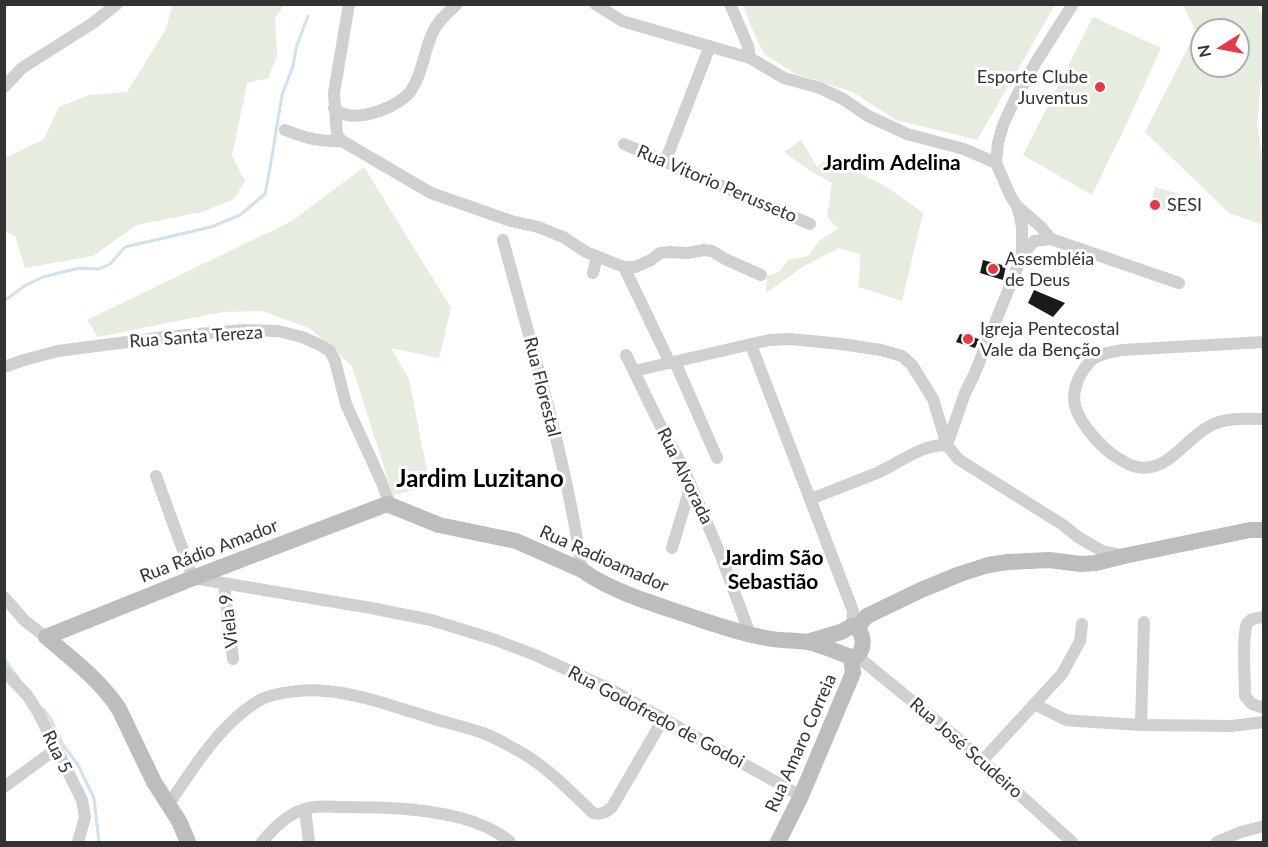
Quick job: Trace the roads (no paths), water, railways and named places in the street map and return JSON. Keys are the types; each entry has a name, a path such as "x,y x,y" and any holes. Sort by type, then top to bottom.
{"street":[{"path":"4,87 22,68 93,23 117,4"},
{"path":"349,4 334,84 337,135 342,141 431,192 511,221 538,227 563,237 586,252 630,267 651,260 660,253 687,253 704,250 712,251 761,275"},
{"path":"334,108 349,115 365,115 383,109 408,95 418,78 433,32 440,20 458,4"},
{"path":"595,4 622,21 750,58 784,78 820,88 843,99 868,116 907,134 964,149 996,163"},
{"path":"730,4 748,46 750,58"},
{"path":"1073,4 1017,96 1003,125 996,163 1017,206 1051,238 1179,283"},
{"path":"665,162 710,46"},
{"path":"285,130 310,140 342,141"},
{"name":"Rua Vitorio Perusseto","path":"624,144 810,224"},
{"path":"1017,206 1022,227 1022,256"},
{"path":"947,445 965,393 1022,256 1034,241 1051,238"},
{"name":"Rua Florestal","path":"503,240 544,390 571,506 582,570"},
{"path":"593,273 597,256"},
{"path":"630,267 717,458"},
{"name":"Rua Santa Tereza","path":"4,367 58,351 165,337 244,330 278,331 302,337 330,351 335,361 346,404 385,491 387,504"},
{"path":"634,371 769,340 791,339 841,344 881,350 902,356 912,365 933,399 947,445 958,459 1063,525 1078,537 1102,551 1124,556"},
{"path":"1263,342 1122,350 1106,353 1092,359 1076,383 1074,394 1078,416 1104,449 1137,467 1163,464 1208,426 1220,421 1263,419"},
{"path":"751,345 853,611 850,628"},
{"name":"Rua Alvorada","path":"626,355 691,485 721,555 750,634"},
{"path":"811,499 878,472 926,448 947,445"},
{"path":"156,476 192,578"},
{"path":"672,548 691,485"},
{"name":"Rua Radioamador","path":"387,504 439,525 516,541 582,570 590,577 638,599 706,622 767,639 807,642 851,656"},
{"name":"Rua Rádio Amador","path":"46,637 192,578 387,504"},
{"path":"850,628 861,632 863,643 862,651 851,656 840,650 838,640 850,628 867,616 921,590 988,565 1049,560 1096,564 1250,530 1263,530"},
{"name":"Viela 9","path":"228,564 233,659"},
{"name":"Rua Godofredo de Godoi","path":"192,578 431,620 535,654 612,690 801,796"},
{"path":"6,603 75,662 112,698 154,782 180,820 188,843"},
{"path":"1263,617 1252,618 1247,623 1244,666 1245,696 1252,704 1263,708"},
{"path":"1141,724 1144,622"},
{"path":"982,760 1062,674 1080,641 1082,624"},
{"name":"Rua Radioamador","path":"807,642 850,628"},
{"name":"Rua José Scudeiro","path":"851,656 957,738 1072,843"},
{"name":"Rua Amaro Correia","path":"777,843 801,796 853,673 851,656"},
{"name":"Rua 5","path":"4,671 10,684 27,695 38,712 82,801 85,817 78,843"},
{"path":"169,804 210,746 237,717 265,698 307,691 326,691 366,698 484,733 525,755 551,773 592,813 599,815 612,807 664,718"},
{"path":"1034,704 1066,720 1231,726 1263,722"},
{"path":"4,787 56,749"},
{"path":"262,843 285,819 305,809 322,807 363,807 435,813 463,818 485,827 510,843"},
{"path":"305,809 309,843"},
{"path":"1217,843 1240,832 1263,826"}],"waterway":[{"path":"4,301 26,285 43,277 79,268 99,269 110,264 125,247 211,227 240,215 265,194 282,95 308,16"},
{"path":"4,659 18,678"},
{"path":"43,709 63,745 78,765 94,798 99,842"}],"place":[{"name":"Esporte Clube Juventus","path":"1100,87"},
{"name":"SESI","path":"1155,205"},
{"name":"Assembléia de Deus","path":"993,269"},
{"name":"Igreja Pentecostal Vale da Benção","path":"968,339"}],"district":[{"name":"Jardim Adelina","path":"892,163"},
{"name":"Jardim Luzitano","path":"480,479"},
{"name":"Jardim São Sebastião","path":"773,570"}]}
